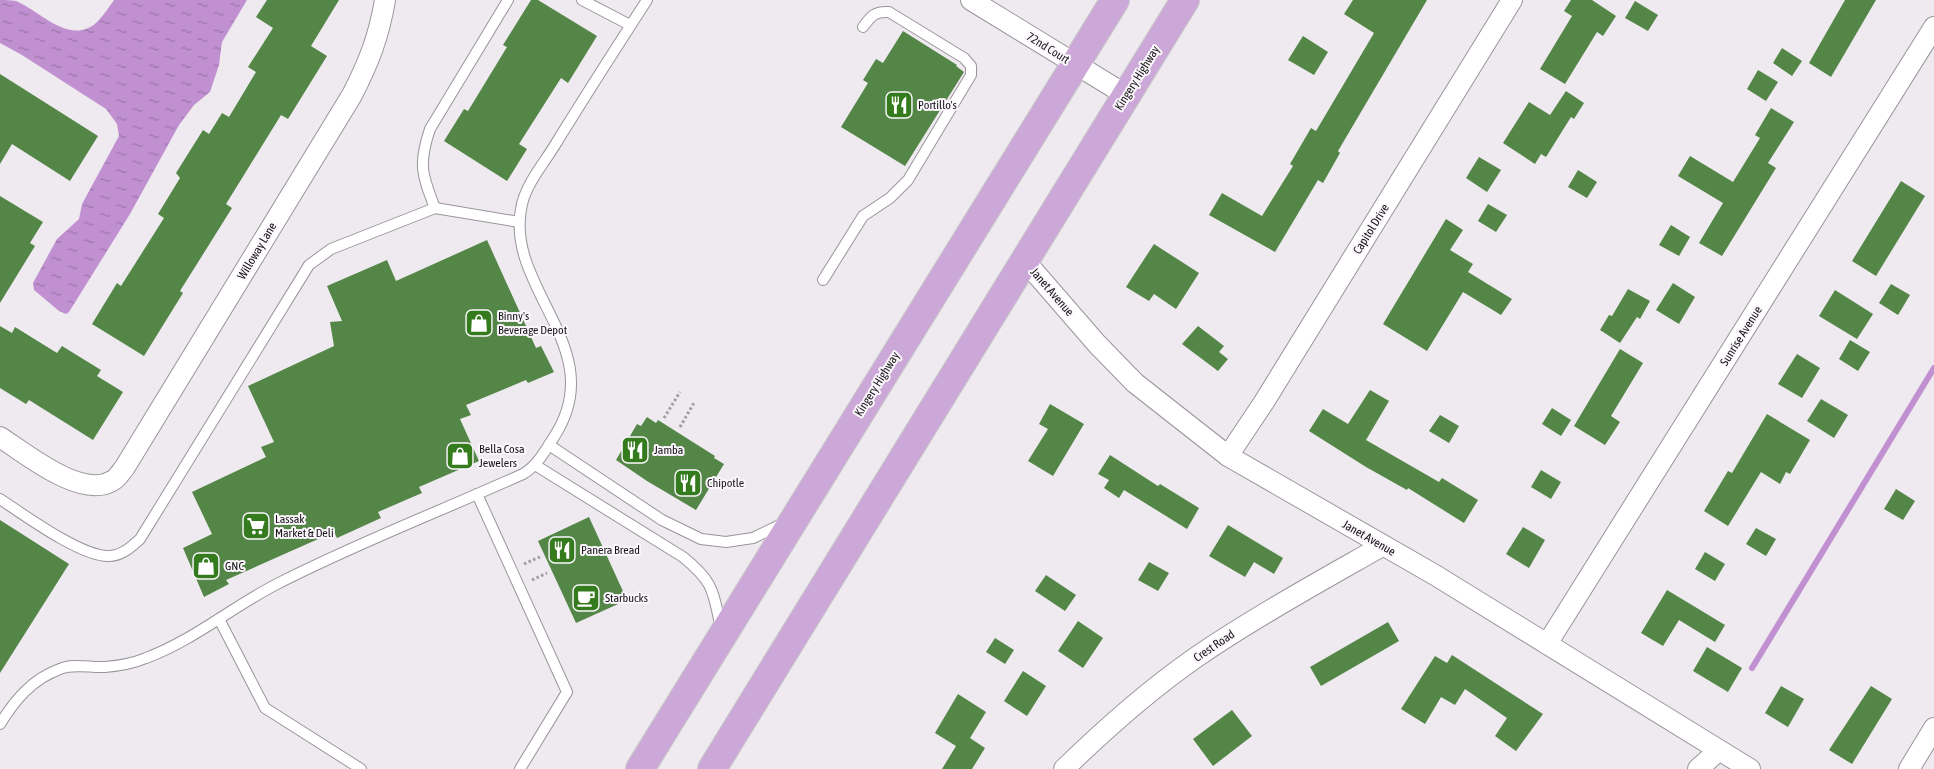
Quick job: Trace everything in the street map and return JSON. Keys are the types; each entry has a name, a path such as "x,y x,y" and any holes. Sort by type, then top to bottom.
{"highway":[{"name":"Kingery Highway","path":"640,769 1116,0"},
{"name":"Kingery Highway","path":"712,769 1185,0"}],"street":[{"name":"Willoway Lane","path":"0,437 67,479 102,486 114,481 125,467 352,95 369,64 379,35 385,0"},
{"name":"72nd Court","path":"971,0 1126,96"},
{"name":"Capitol Drive","path":"1228,456 1264,402 1512,0"},
{"name":"Sunrise Avenue","path":"1547,644 1934,27"},
{"name":"Janet Avenue","path":"1025,261 1097,344 1135,383 1228,456 1547,644 1750,769"},
{"name":"Crest Road","path":"1064,769 1130,709 1196,658 1239,629 1382,546"},
{"path":"1909,769 1934,728"},
{"path":"1698,769 1718,751"}],"lane":[{"path":"435,208 423,177 424,146 430,129 508,0"},
{"path":"582,0 630,25"},
{"path":"0,724 19,696 32,685 60,668 81,666 106,667 144,659 186,641 260,592 322,560 523,474 535,465 565,418 571,398 570,365 553,319 526,259 519,222 522,203 528,189 646,0"},
{"path":"823,280 863,216 890,198 908,180 971,75 970,66 964,58 889,12 878,11 870,16 863,26"},
{"path":"0,499 62,538 91,553 110,556 125,552 140,539 309,265 331,249 435,208 519,222"},
{"path":"549,445 662,520 701,540 726,542 753,538 794,518"},
{"path":"535,465 682,557 702,572 712,587 722,634"},
{"path":"477,494 567,692 520,769"},
{"path":"219,619 265,708 360,769"}],"path":[{"path":"664,418 680,392"},
{"path":"680,427 696,401"}],"water":[{"path":"0,0 16,1 55,24 76,31 87,29 97,22 114,0 247,0 222,42 219,65 210,92 194,105 179,125 130,214 66,314 59,311 34,290 33,283 57,239 79,219 82,204 119,136 117,124 106,109 0,43"}],"building":[{"path":"267,0 339,0 311,46 327,56 288,119 281,115 226,204 232,208 180,291 183,293 144,356 92,324 117,283 121,286 164,218 158,214 180,178 176,173 203,130 209,134 222,113 229,117 256,72 248,67 273,28 256,17"},
{"path":"531,0 538,0 597,36 568,83 561,78 519,144 527,149 507,181 444,141 464,109 468,111 507,47 503,45"},
{"path":"1353,0 1427,0 1338,151 1340,153 1323,183 1318,180 1275,252 1209,215 1222,193 1262,216 1293,166 1290,164 1311,128 1316,131 1374,33 1344,14"},
{"path":"1571,0 1592,0 1616,16 1603,36 1597,32 1565,84 1540,69 1572,16 1564,11"},
{"path":"1845,0 1876,0 1831,77 1809,63"},
{"path":"1635,1 1658,15 1648,31 1625,18"},
{"name":"Portillo's","path":"903,31 957,65 964,72 905,166 841,127 868,83 863,80 876,59 883,63"},
{"path":"1303,36 1328,52 1314,75 1288,60"},
{"path":"1782,48 1802,61 1792,76 1773,63"},
{"path":"1758,70 1778,82 1766,101 1747,89"},
{"path":"0,74 98,136 70,181 12,144 0,164"},
{"path":"1566,91 1584,103 1574,119 1571,117 1546,157 1541,154 1535,164 1503,143 1529,102 1550,115"},
{"path":"1771,108 1794,122 1768,163 1776,168 1722,256 1699,243 1723,203 1678,176 1690,156 1733,182 1760,138 1755,135"},
{"path":"1479,157 1501,170 1487,192 1466,178"},
{"path":"1578,170 1597,182 1587,198 1568,187"},
{"path":"1901,181 1925,196 1876,276 1852,261"},
{"path":"0,196 43,222 30,243 35,246 0,303"},
{"path":"1488,204 1507,215 1496,232 1478,221"},
{"path":"1446,219 1463,230 1450,250 1473,264 1468,272 1512,299 1501,315 1463,292 1427,351 1383,324"},
{"path":"1671,225 1690,237 1679,256 1659,245"},
{"path":"487,240 536,348 541,346 554,372 528,383 526,380 466,405 471,415 460,419 479,461 419,487 422,493 378,512 381,518 337,538 334,532 226,580 229,584 204,597 183,548 212,534 192,492 266,457 261,447 274,442 248,386 334,346 330,322 342,321 327,286 387,260 396,281"},
{"path":"1154,244 1199,273 1176,309 1154,294 1149,301 1126,287"},
{"path":"1673,283 1695,297 1679,324 1656,310"},
{"path":"1891,284 1910,295 1898,315 1879,303"},
{"path":"1628,289 1650,301 1640,319 1637,317 1620,343 1600,330 1609,315 1612,316"},
{"path":"1835,290 1873,314 1857,339 1819,316"},
{"path":"0,326 12,333 15,327 57,353 62,346 101,370 97,376 123,392 93,440 29,400 26,404 0,388"},
{"path":"1198,326 1224,346 1219,352 1228,359 1218,371 1182,344"},
{"path":"1850,340 1870,352 1858,371 1839,359"},
{"path":"1620,349 1643,363 1611,416 1620,422 1605,445 1574,426"},
{"path":"1797,354 1820,368 1802,398 1778,384"},
{"path":"1370,390 1389,401 1366,440 1439,482 1442,478 1478,500 1464,523 1408,488 1407,490 1366,467 1309,431 1323,409 1348,424"},
{"path":"1821,399 1848,415 1834,438 1807,421"},
{"path":"1050,404 1084,424 1053,476 1028,461 1048,429 1039,424"},
{"path":"1552,408 1571,420 1561,436 1542,424"},
{"path":"1767,414 1810,440 1790,474 1786,472 1780,484 1761,472 1728,526 1704,511 1728,471 1732,473"},
{"path":"1440,415 1459,426 1449,443 1429,431"},
{"path":"647,417 656,423 658,420 715,456 714,458 724,464 696,510 616,460 637,424 641,426"},
{"path":"1110,455 1158,486 1160,484 1199,508 1187,529 1124,490 1119,498 1104,488 1109,480 1098,474"},
{"path":"1541,470 1561,482 1551,499 1531,487"},
{"path":"1896,489 1915,501 1903,520 1884,509"},
{"path":"589,517 627,600 576,623 538,541"},
{"path":"0,520 69,564 0,673"},
{"path":"1228,525 1283,558 1274,574 1254,562 1245,577 1209,556"},
{"path":"1523,527 1545,540 1529,568 1506,554"},
{"path":"1756,528 1776,539 1766,556 1746,544"},
{"path":"1705,552 1725,564 1715,581 1695,569"},
{"path":"1149,562 1169,573 1158,591 1138,580"},
{"path":"1046,575 1076,595 1065,611 1035,591"},
{"path":"1667,590 1725,625 1715,642 1679,620 1663,646 1641,633"},
{"path":"1078,621 1103,638 1083,668 1058,651"},
{"path":"1388,622 1399,641 1321,686 1310,667"},
{"path":"995,638 1014,650 1005,664 986,652"},
{"path":"1707,647 1742,668 1728,692 1693,671"},
{"path":"1452,655 1543,714 1516,751 1495,736 1507,718 1465,689 1455,705 1441,697 1425,724 1401,709 1435,656 1447,663"},
{"path":"1023,671 1046,686 1027,716 1004,701"},
{"path":"1781,686 1804,699 1788,727 1765,713"},
{"path":"1871,686 1892,699 1852,764 1829,750"},
{"path":"958,694 986,712 970,738 985,748 972,769 942,769 956,746 935,733"},
{"path":"1232,710 1252,736 1213,766 1193,739"}],"waterway":[{"path":"1752,668 1934,368"}],"place":[{"name":"Portillo's","path":"899,105"},
{"name":"Binny's Beverage Depot","path":"479,323"},
{"name":"Jamba","path":"635,450"},
{"name":"Bella Cosa Jewelers","path":"460,456"},
{"name":"Chipotle","path":"688,483"},
{"name":"Lassak Market & Deli","path":"256,526"},
{"name":"Panera Bread","path":"562,550"},
{"name":"GNC","path":"206,566"},
{"name":"Starbucks","path":"586,598"}]}
